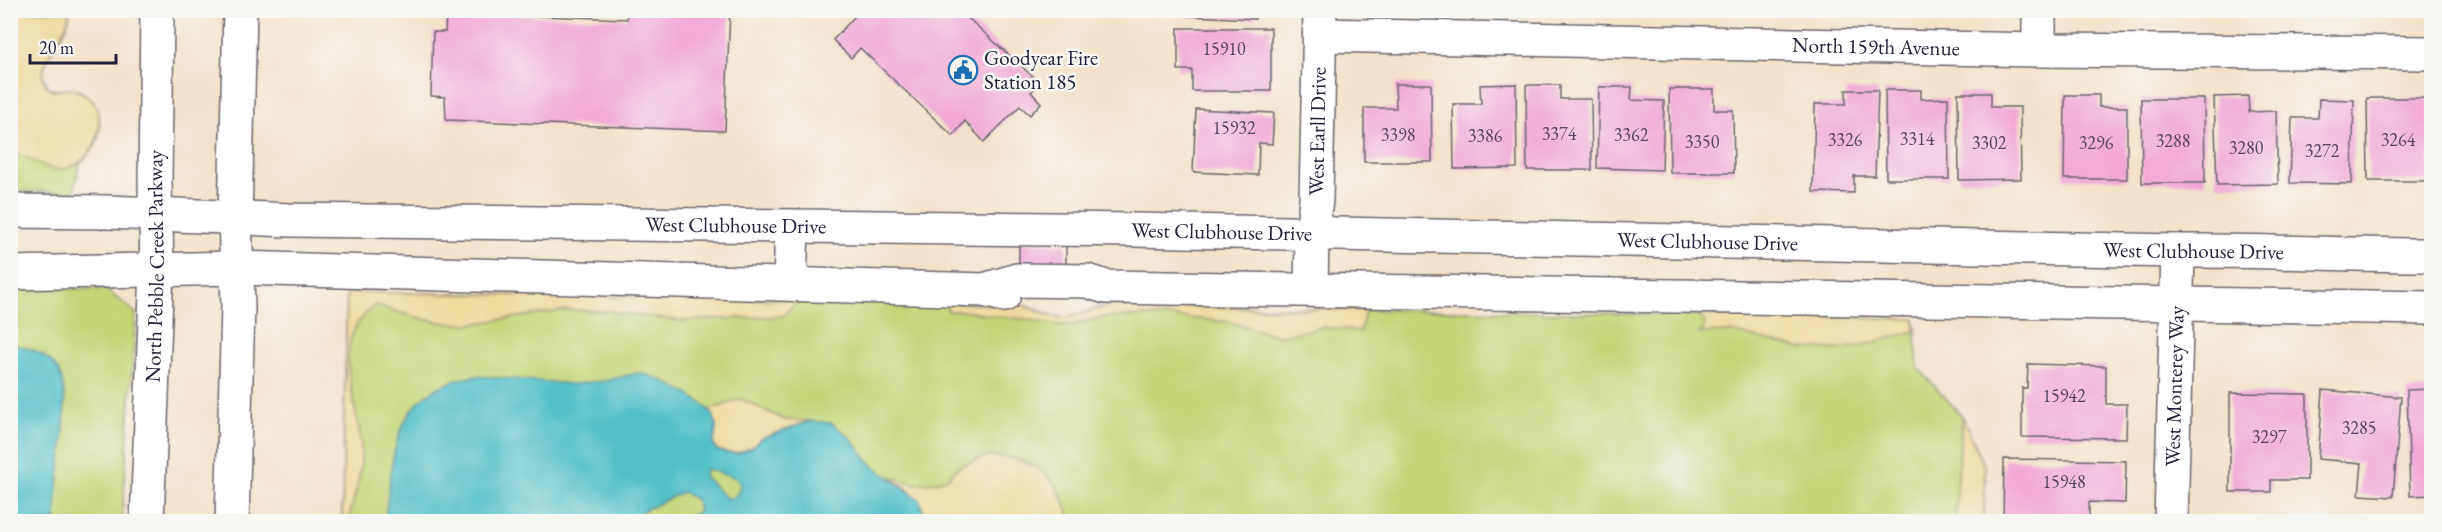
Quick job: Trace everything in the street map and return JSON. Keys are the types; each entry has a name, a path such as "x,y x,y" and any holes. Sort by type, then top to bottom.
{"street":[{"name":"North Pebble Creek Parkway","path":"147,522 157,269 155,215 157,10"},
{"path":"232,522 238,314 236,218 240,10"},
{"path":"2038,50 2039,10"},
{"name":"North 159th Avenue","path":"1320,23 2038,50 2432,53"},
{"name":"West Earll Drive","path":"1311,289 1311,234 1316,200 1320,23"},
{"name":"West Clubhouse Drive","path":"10,211 618,225 1311,234 2178,251 2264,250 2356,255 2432,255"},
{"path":"790,285 792,227"},
{"name":"West Monterey Way","path":"2171,522 2178,251"},
{"path":"10,273 237,268 984,290 1017,299 1082,301 1106,287 2432,308"}],"green space":[{"path":"11,11 69,11 65,29 46,59 42,75 49,88 53,90 81,92 92,102 100,123 95,146 80,164 74,192 11,191"},
{"path":"11,288 105,289 136,313 122,521 11,522"},
{"path":"347,292 1005,303 1022,305 1066,318 1102,307 1126,305 1915,319 1918,368 1962,416 1985,468 1984,522 342,522"}],"sand":[{"path":"10,11 69,11 63,32 45,64 43,74 45,83 53,91 76,90 88,97 96,107 99,119 94,145 76,165 63,169 50,168 11,152"},
{"path":"347,292 798,300 783,316 682,321 605,311 567,310 470,324 434,321 374,305 358,323 350,342 349,370 361,444 361,464 348,521 342,522"},
{"path":"946,303 1022,305 1066,318 1112,305 1365,310 1361,331 1323,327 1276,335 1230,322 1165,316 1103,317 1072,325 1058,325 966,311 948,311"},
{"path":"1699,315 1915,319 1915,331 1860,346 1839,349 1798,348 1732,332 1699,333 1703,330 1705,323"},
{"path":"741,399 785,420 810,421 760,439 753,447 738,453 717,450 713,445 716,423 710,410"},
{"path":"1962,416 1985,468 1984,521 1955,521"},
{"path":"987,456 1018,460 1042,472 1059,492 1070,521 924,521 921,506 913,494 887,476 915,484 936,482 948,478 958,467"}],"water":[{"path":"11,344 31,349 49,359 58,370 63,383 63,442 55,521 11,521"},
{"path":"638,373 656,378 692,397 714,417 716,431 713,445 717,450 727,453 738,453 753,447 760,439 810,421 831,423 849,436 872,465 919,499 924,512 924,521 675,521 697,513 699,510 696,500 683,492 642,511 640,521 385,521 395,448 412,409 427,394 448,383 476,376 573,384 604,381","holes":["706,469 737,478 740,486 737,495 730,499 725,497 704,476"]}],"building":[{"path":"463,10 483,10 482,14 627,19 628,10 730,10 725,131 446,120 445,97 431,96 433,32 445,32 446,15 463,16"},
{"name":"Goodyear Fire Station 185","path":"854,10 959,10 1040,83 1031,92 1041,103 1030,115 1020,106 984,142 965,121 953,136 860,48 851,58 833,40 857,14"},
{"path":"1188,10 1255,10 1255,19 1188,16"},
{"path":"1178,28 1271,28 1271,91 1192,91 1192,70 1178,70"},
{"path":"1395,84 1431,84 1432,162 1364,162 1364,108 1396,108"},
{"path":"1516,84 1517,168 1454,169 1453,104 1481,104 1480,85"},
{"path":"1526,85 1560,85 1560,99 1591,99 1592,170 1527,170"},
{"path":"1599,87 1632,87 1631,100 1664,101 1662,170 1597,168"},
{"path":"1669,89 1714,89 1714,110 1733,110 1734,173 1670,173"},
{"path":"1846,90 1878,90 1875,176 1854,176 1854,193 1813,192 1815,104 1846,104"},
{"path":"1885,90 1921,90 1921,99 1948,98 1949,179 1886,179"},
{"path":"1958,93 1991,93 1991,107 2020,107 2021,179 1959,180"},
{"path":"2065,95 2099,95 2099,107 2127,107 2127,179 2064,179"},
{"path":"2248,96 2249,112 2276,111 2278,184 2217,185 2214,97"},
{"path":"2367,98 2429,98 2430,181 2368,181"},
{"path":"2141,99 2204,99 2205,183 2142,183"},
{"path":"2319,99 2354,100 2352,184 2290,183 2292,118 2318,118"},
{"path":"1196,109 1274,113 1272,144 1259,143 1258,175 1193,172"},
{"path":"1019,243 1066,244 1066,274 1019,273"},
{"path":"2028,364 2106,366 2106,404 2127,404 2126,438 2022,437 2022,388 2027,388"},
{"path":"2432,389 2432,495 2410,496 2407,390"},
{"path":"2323,390 2401,397 2393,497 2359,495 2362,463 2318,459"},
{"path":"2230,393 2307,394 2307,480 2271,480 2271,492 2230,492"},
{"path":"2004,459 2126,461 2125,503 2089,502 2089,522 2003,522"}],"place":[{"name":"Goodyear Fire Station 185","path":"963,70"}]}
